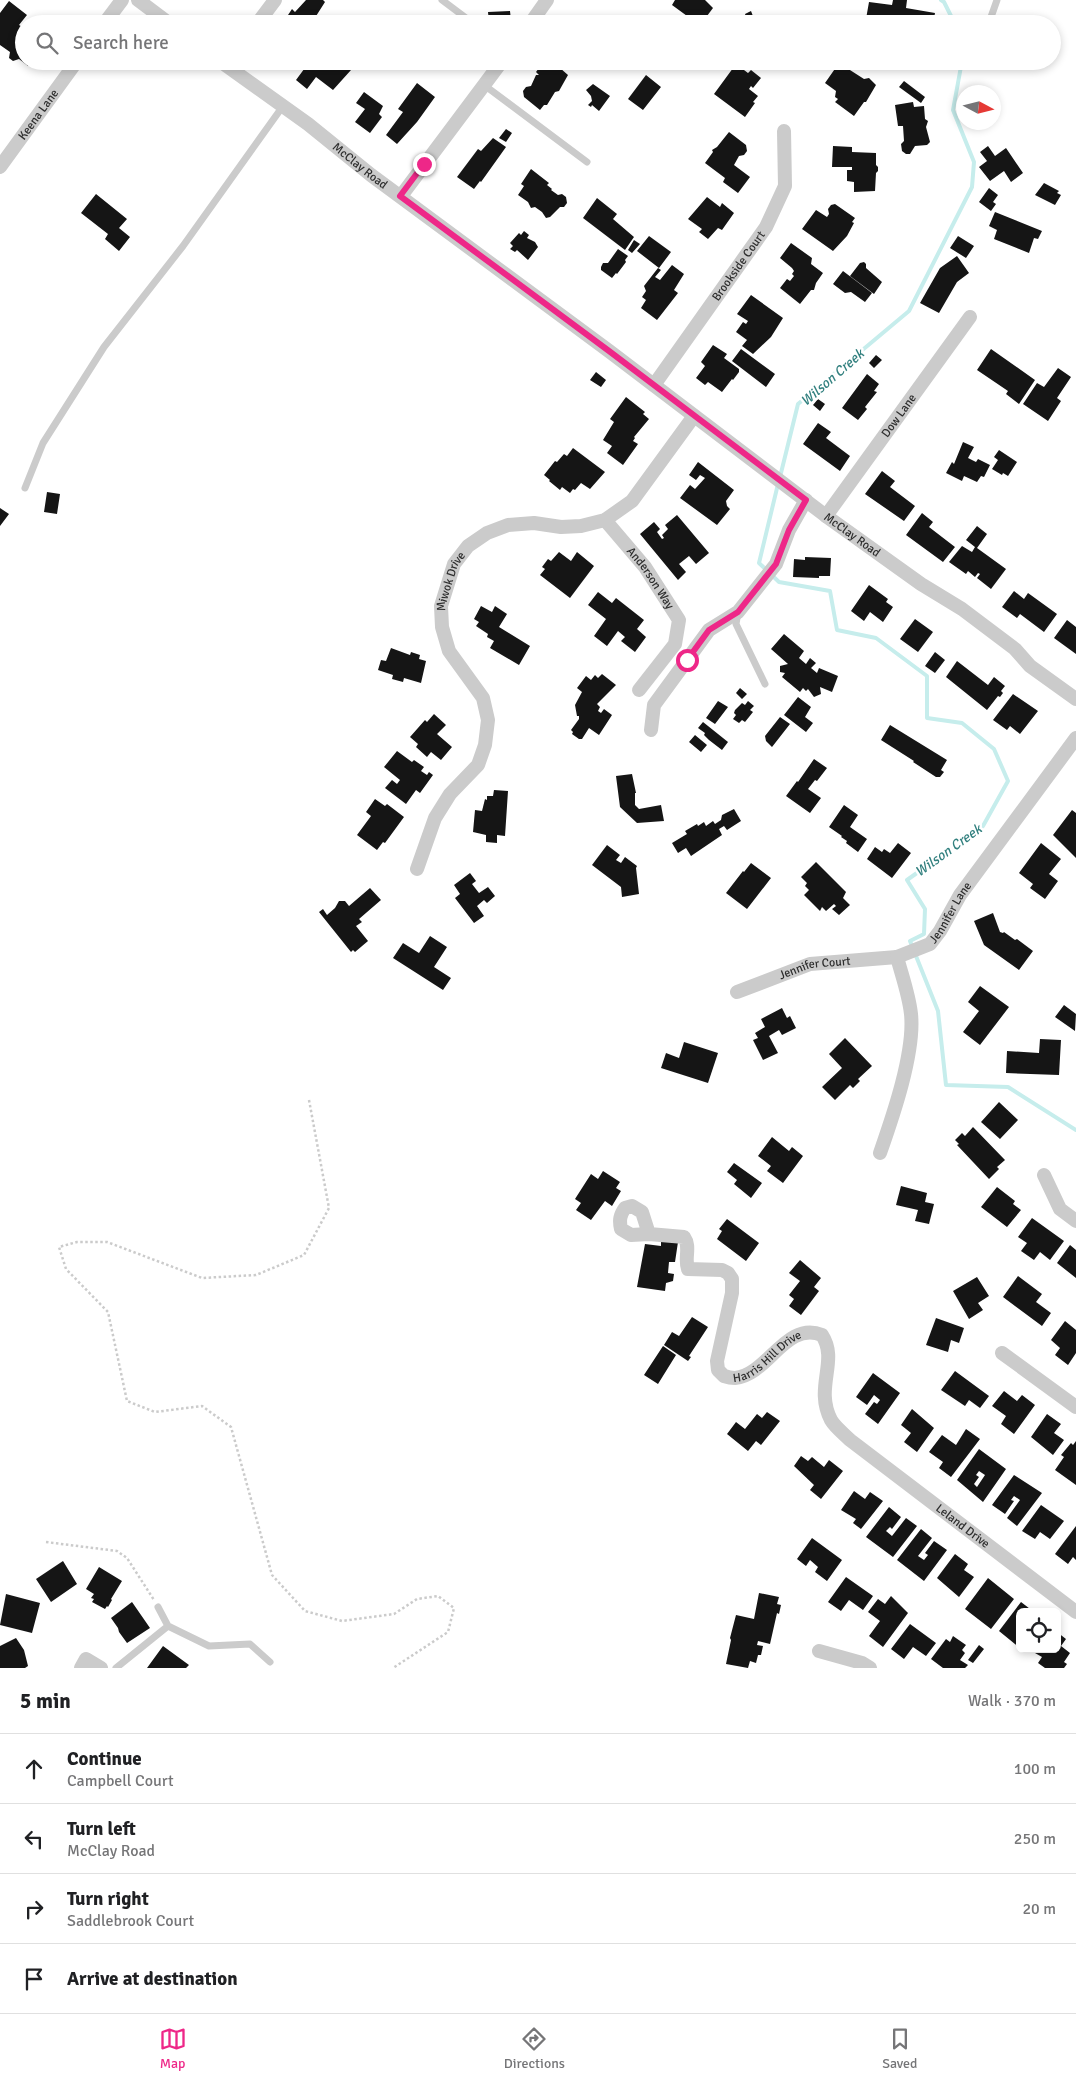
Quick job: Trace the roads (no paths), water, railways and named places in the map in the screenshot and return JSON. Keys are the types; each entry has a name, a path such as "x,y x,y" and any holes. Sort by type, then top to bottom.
{"street":[{"path":"111,15 122,0"},
{"path":"138,0 158,15"},
{"path":"263,15 274,0"},
{"path":"537,15 548,0"},
{"name":"Keena Lane","path":"0,167 70,70"},
{"name":"McClay Road","path":"235,70 400,196 776,476 826,516 921,584 962,609 1015,649 1030,666 1076,699"},
{"path":"400,196 495,70"},
{"name":"Brookside Court","path":"654,385 766,227 785,186 784,131"},
{"name":"Dow Lane","path":"826,516 970,316"},
{"name":"Miwok Drive","path":"417,869 435,818 450,794 478,765 486,745 488,720 483,698 449,651 442,627 441,606 454,564 468,546 487,533 508,525 534,523 581,526 605,520 632,501 694,416"},
{"path":"650,730 654,705 709,630 738,612 776,564 789,530 806,500"},
{"name":"Anderson Way","path":"605,520 645,567 679,620 676,644 639,690"},
{"name":"Jennifer Lane","path":"900,956 930,944 940,931 960,895 1076,738"},
{"path":"880,1153 888,1131 911,1044 911,1012 900,956"},
{"name":"Jennifer Court","path":"737,992 810,964 900,956"},
{"path":"1044,1175 1060,1209 1076,1221"},
{"name":"Harris Hill Drive","path":"649,1234 684,1237 688,1245 686,1263 688,1269 722,1270 728,1273 732,1279 732,1293 716,1361 718,1370 724,1376 735,1378 753,1370 795,1337 815,1333 822,1335 827,1342 829,1354 823,1388 824,1401 832,1422 850,1440"},
{"path":"1002,1353 1076,1407"},
{"name":"Leland Drive","path":"850,1440 1076,1612"},
{"path":"818,1651 862,1663 870,1668"},
{"path":"84,1663 101,1668"}],"lane":[{"path":"442,0 462,15"},
{"path":"992,15 997,0"},
{"path":"484,85 587,162"},
{"path":"25,488 43,443 104,347 183,246 282,106"},
{"path":"738,612 736,624 765,684"},
{"path":"158,1607 168,1626 209,1646 250,1644 270,1662"},
{"path":"116,1668 168,1626"}],"waterway":[{"name":"Wilson Creek","path":"941,0 950,15"},
{"name":"Wilson Creek","path":"780,477 798,404 909,311 972,187 974,162 953,110 960,70"},
{"name":"Wilson Creek","path":"778,484 759,563 779,582 830,591 837,630 876,638 927,676 927,718 962,723 994,749 1008,781 983,826 907,880 925,909 924,934 910,941 938,1011 946,1085 1008,1087 1076,1130"}]}
